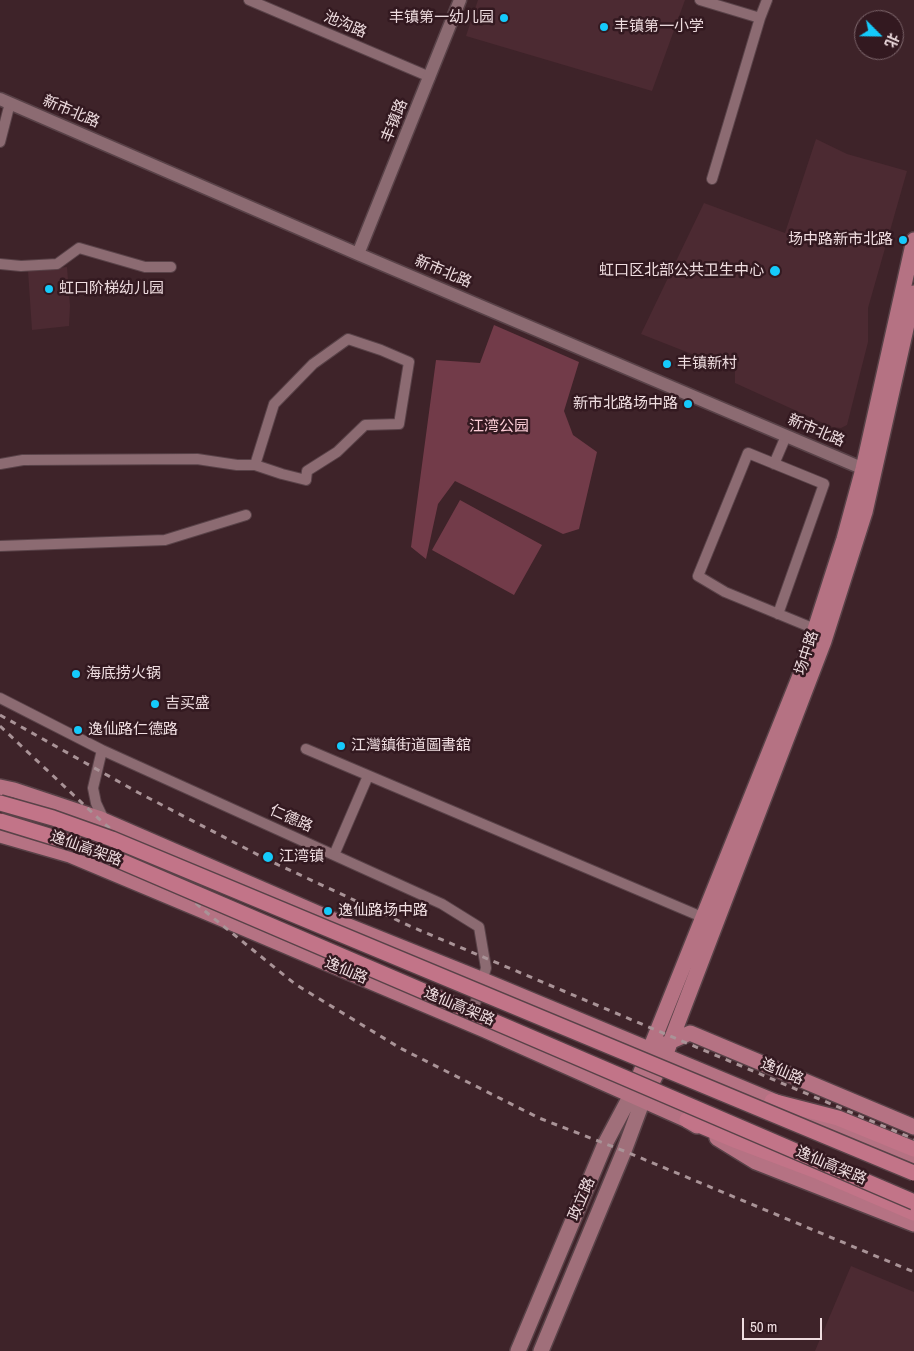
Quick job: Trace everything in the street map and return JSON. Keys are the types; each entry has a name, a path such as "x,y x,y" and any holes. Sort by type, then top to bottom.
{"highway":[{"name":"逸仙高架路","path":"0,803 53,818 112,839 914,1173"},
{"name":"逸仙高架路","path":"0,821 95,850 914,1202"},
{"path":"772,1101 838,1118 914,1149"},
{"path":"687,1120 819,1172 914,1213"}],"main road":[{"name":"场中路","path":"665,1056 824,641 866,512 869,471 914,240"},
{"name":"场中路","path":"650,1050 666,1004 801,673 844,539 869,471 914,293"},
{"name":"逸仙路","path":"0,787 56,803 104,820 326,917 484,980 914,1160"},
{"name":"逸仙路","path":"0,835 70,855 469,1023 687,1120 756,1162 914,1224"},
{"name":"逸仙路","path":"650,1050 690,1033 914,1127"},
{"name":"政立路","path":"541,1351 624,1152 650,1050"},
{"name":"政立路","path":"518,1351 605,1144 665,1056"},
{"name":"逸仙路","path":"687,1120 720,1125 914,1202"}],"street":[{"name":"池沟路","path":"249,0 430,77"},
{"name":"丰镇路","path":"358,254 460,0"},
{"path":"700,0 760,18"},
{"path":"712,179 767,0"},
{"path":"0,142 5,101"},
{"name":"新市北路","path":"5,101 358,254 869,471"},
{"path":"0,264 22,266 57,264 79,248 145,266 171,267"},
{"path":"0,464 23,460 197,459 237,465 255,465 306,480 307,471 337,452 365,425 399,424 408,362 381,350 348,339 313,364 274,404 255,465"},
{"path":"774,464 786,436"},
{"path":"778,614 824,484 748,453 698,576 725,592 778,614 815,629"},
{"path":"0,546 165,540 246,515"},
{"name":"仁德路","path":"0,698 102,750 442,904 479,927 486,968 484,980 469,1023"},
{"path":"306,749 702,917"},
{"path":"102,750 93,788 96,803 104,820"},
{"path":"334,856 368,776"}],"shaded area":[{"name":"丰镇第一小学","path":"478,0 685,0 652,91 466,36"},
{"name":"虹口区北部公共卫生中心","path":"816,139 847,154 907,171 868,308 868,342 847,425 841,428 832,427 735,383 735,371 641,334 704,203 785,233"},
{"name":"虹口阶梯幼儿园","path":"67,267 70,306 69,326 32,330 28,271"},
{"path":"851,1266 914,1292 914,1351 815,1351"}],"green space":[{"name":"江湾公园","path":"494,325 579,362 564,411 573,435 597,452 579,529 563,534 455,481 438,504 426,559 411,547 436,360 480,363"},
{"path":"460,500 542,545 514,595 432,550"}],"railway":[{"path":"0,715 139,793 268,860 412,927 914,1139"},
{"path":"0,726 98,818 206,912 295,984 400,1048 539,1118 624,1151 914,1272"}],"place":[{"name":"丰镇第一幼儿园","path":"504,18"},
{"name":"丰镇第一小学","path":"604,27"},
{"name":"场中路新市北路","path":"903,240"},
{"name":"虹口区北部公共卫生中心","path":"775,271"},
{"name":"虹口阶梯幼儿园","path":"49,289"},
{"name":"丰镇新村","path":"667,364"},
{"name":"新市北路场中路","path":"688,404"},
{"name":"海底捞火锅","path":"76,674"},
{"name":"吉买盛","path":"155,704"},
{"name":"逸仙路仁德路","path":"78,730"},
{"name":"江灣鎮街道圖書舘","path":"341,746"},
{"name":"江湾镇","path":"268,857"},
{"name":"逸仙路场中路","path":"328,911"}]}
